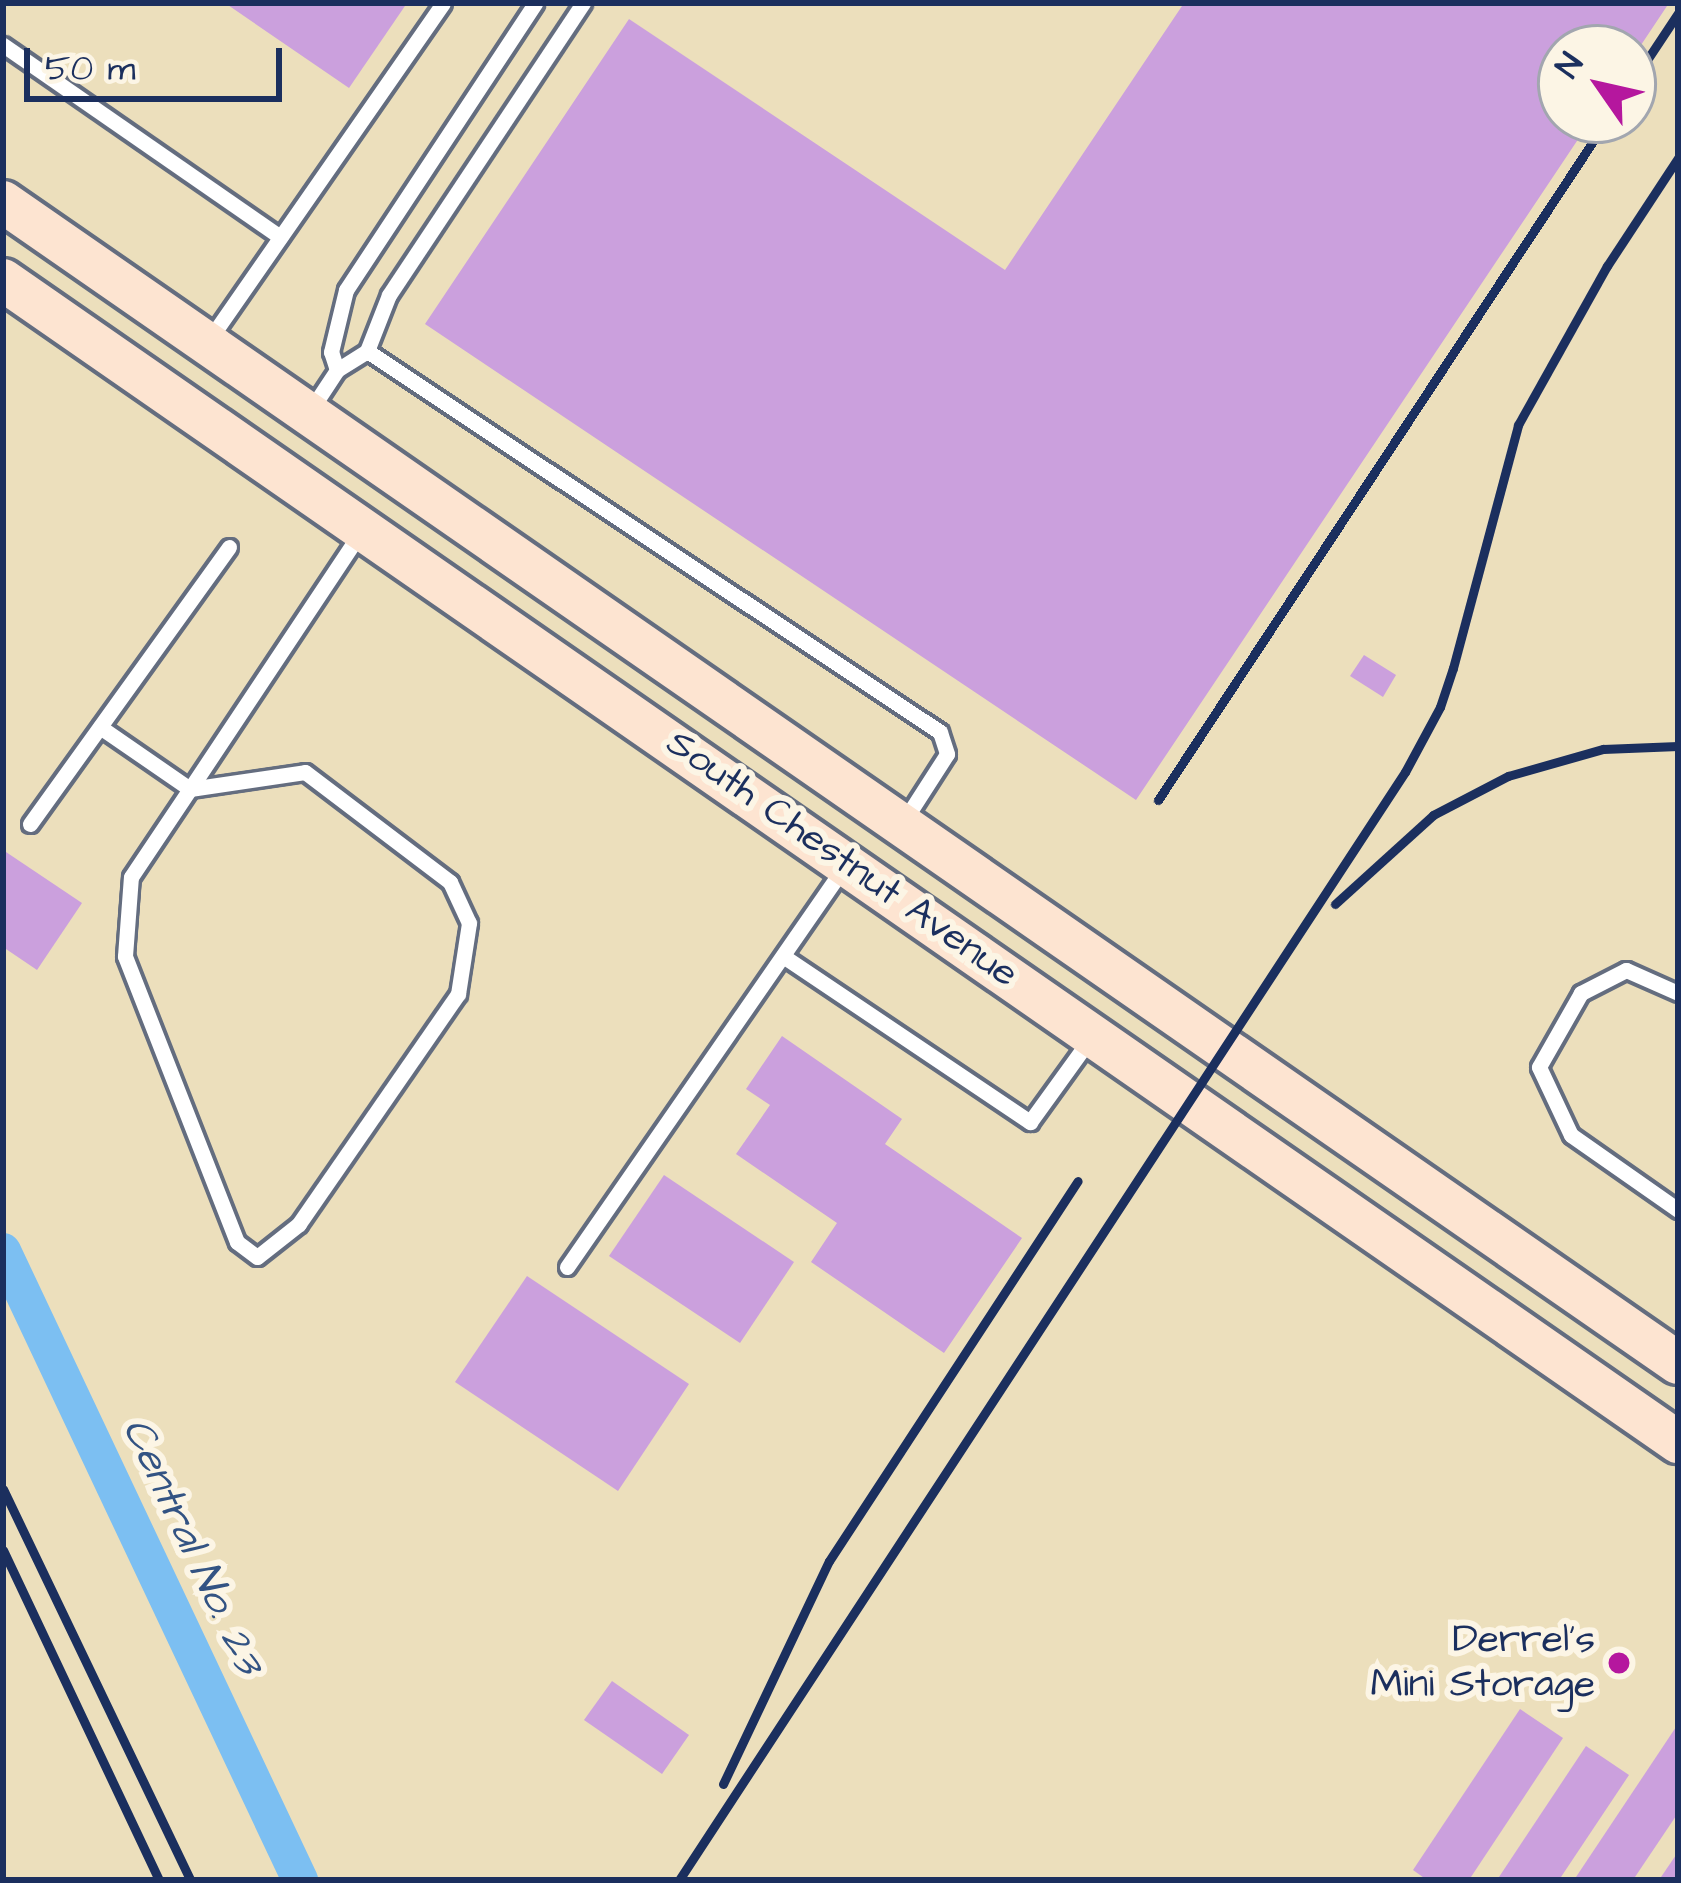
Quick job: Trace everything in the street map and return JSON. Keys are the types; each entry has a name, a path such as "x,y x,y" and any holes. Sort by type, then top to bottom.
{"main road":[{"name":"South Chestnut Avenue","path":"3,202 1678,1364"},
{"name":"South Chestnut Avenue","path":"3,280 1094,1032 1678,1442"}],"lane":[{"path":"207,343 442,3"},
{"path":"337,370 331,352 346,290 535,3"},
{"path":"309,413 337,370 367,351 389,295 583,3"},
{"path":"3,45 280,237"},
{"path":"367,351 940,732 947,754 903,823"},
{"path":"100,727 190,789 304,772 450,882 469,923 458,994 299,1224 256,1258 237,1242 125,956 131,877 190,789 363,528"},
{"path":"30,824 229,547"},
{"path":"567,1267 847,862"},
{"path":"783,956 1030,1122 1094,1032"},
{"path":"1678,993 1626,970 1581,993 1539,1067 1571,1135 1678,1210"}],"building":[{"path":"225,3 407,3 349,88"},
{"path":"1184,3 1669,3 1655,24 1537,24 1537,144 1575,144 1136,800 425,324 629,19 1005,270"},
{"path":"1364,655 1396,675 1383,697 1350,676"},
{"path":"3,850 82,903 37,970 3,947"},
{"path":"782,1036 902,1119 885,1144 1022,1238 944,1353 811,1262 837,1223 736,1154 770,1105 746,1089"},
{"path":"664,1175 794,1262 740,1343 609,1256"},
{"path":"527,1276 689,1384 618,1491 455,1382"},
{"path":"612,1681 689,1735 662,1774 584,1720"},
{"path":"1520,1709 1563,1738 1469,1880 1427,1880 1413,1870"},
{"path":"1678,1724 1678,1813 1633,1880 1574,1880"},
{"path":"1586,1746 1629,1775 1559,1880 1497,1880"},
{"path":"1678,1852 1678,1880 1659,1880"}],"waterway":[{"name":"Central No. 23","path":"3,1251 300,1880"}],"railway":[{"path":"1657,45 1678,13"},
{"path":"1158,800 1591,144"},
{"path":"679,1880 1405,772 1440,707 1453,668 1518,425 1607,266 1678,158"},
{"path":"1335,904 1433,815 1508,776 1603,749 1678,746"},
{"path":"723,1784 829,1561 1078,1181"},
{"path":"3,1489 190,1880"},
{"path":"3,1550 159,1880"}],"place":[{"name":"Derrel's Mini Storage","path":"1619,1663"}]}
